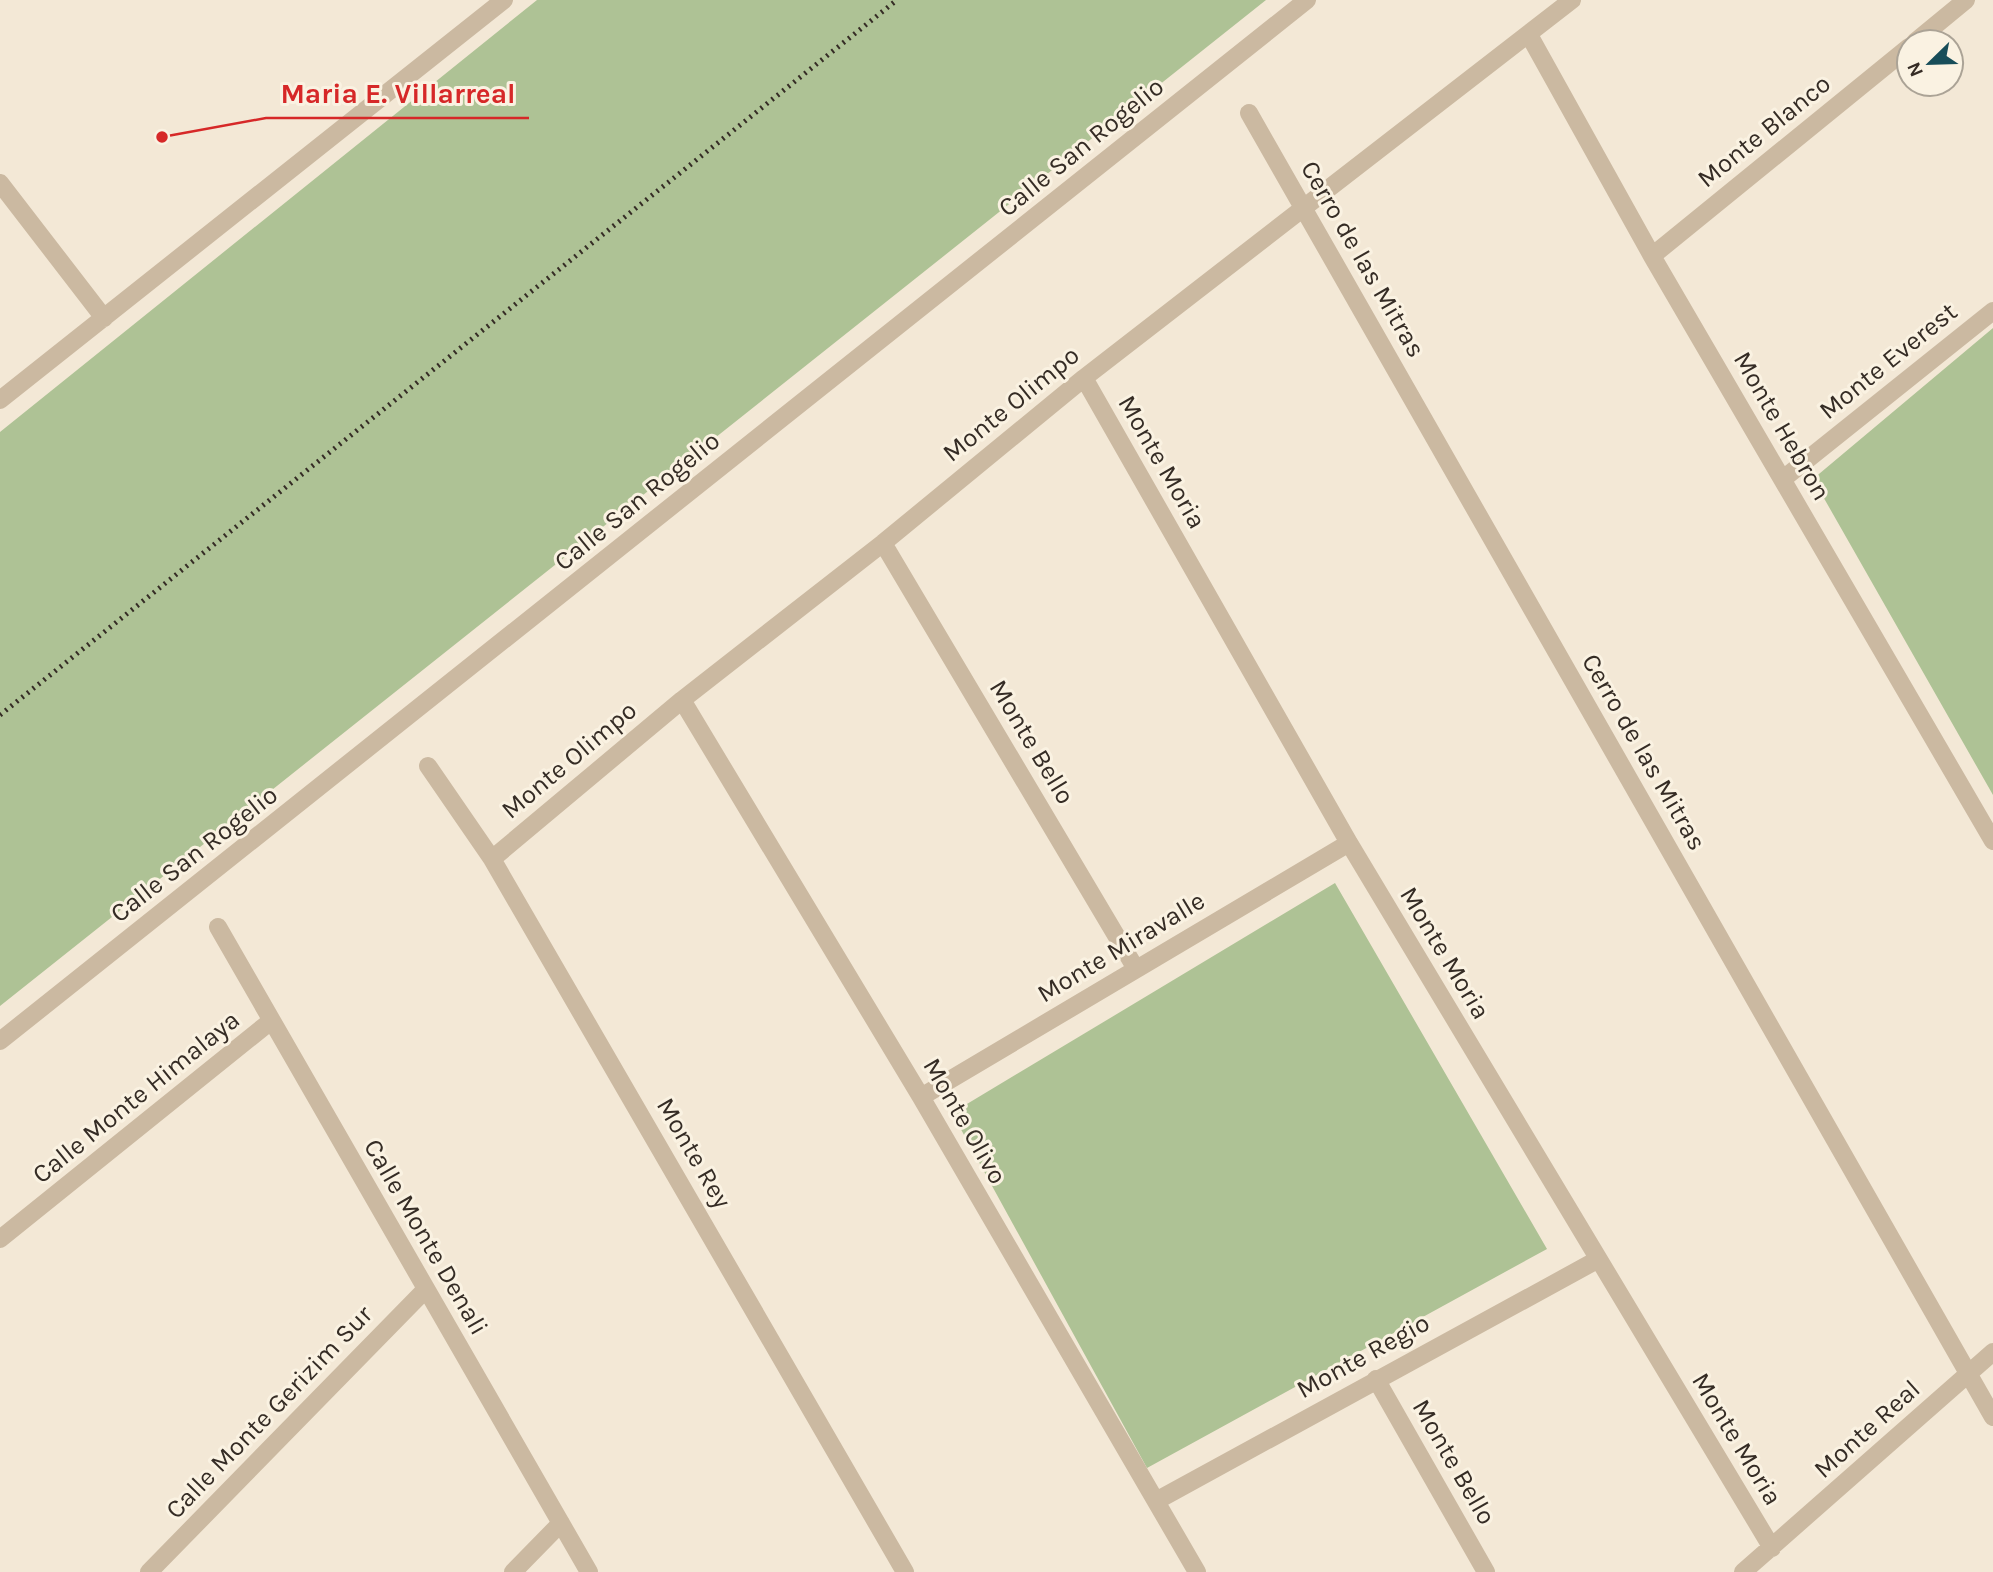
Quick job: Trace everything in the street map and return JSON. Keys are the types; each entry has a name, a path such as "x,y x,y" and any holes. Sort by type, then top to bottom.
{"street":[{"path":"0,400 504,0"},
{"name":"Calle San Rogelio","path":"0,1041 1307,0"},
{"name":"Monte Olimpo","path":"492,859 682,699 883,543 1084,378 1572,0"},
{"path":"1932,28 1966,0"},
{"name":"Monte Hebron","path":"1529,35 1653,256 1993,841"},
{"name":"Monte Blanco","path":"1653,256 1895,58"},
{"name":"Cerro de las Mitras","path":"1249,113 1993,1417"},
{"path":"0,183 104,318"},
{"name":"Monte Everest","path":"1783,479 1993,311"},
{"name":"Monte Moria","path":"1084,378 1349,844 1772,1548"},
{"name":"Monte Bello","path":"883,543 1136,968"},
{"name":"Monte Olivo","path":"682,699 921,1097 1197,1572"},
{"name":"Monte Rey","path":"428,766 492,859 905,1572"},
{"name":"Monte Miravalle","path":"921,1097 1349,844"},
{"name":"Calle Monte Denali","path":"218,927 589,1572"},
{"name":"Calle Monte Himalaya","path":"0,1239 271,1021"},
{"name":"Monte Regio","path":"1156,1502 1376,1378 1597,1259"},
{"name":"Calle Monte Gerizim Sur","path":"149,1572 426,1289"},
{"name":"Monte Real","path":"1743,1572 1993,1353"},
{"name":"Monte Bello","path":"1376,1378 1486,1572"},
{"path":"513,1572 561,1523"}],"green space":[{"path":"537,0 1266,0 0,1006 0,432"},
{"path":"1993,328 1993,795 1813,479"},
{"path":"1335,883 1547,1249 1147,1468 952,1113"}],"railway":[{"path":"0,715 897,0"}],"place":[{"name":"Maria E. Villarreal","path":"162,137"}]}
